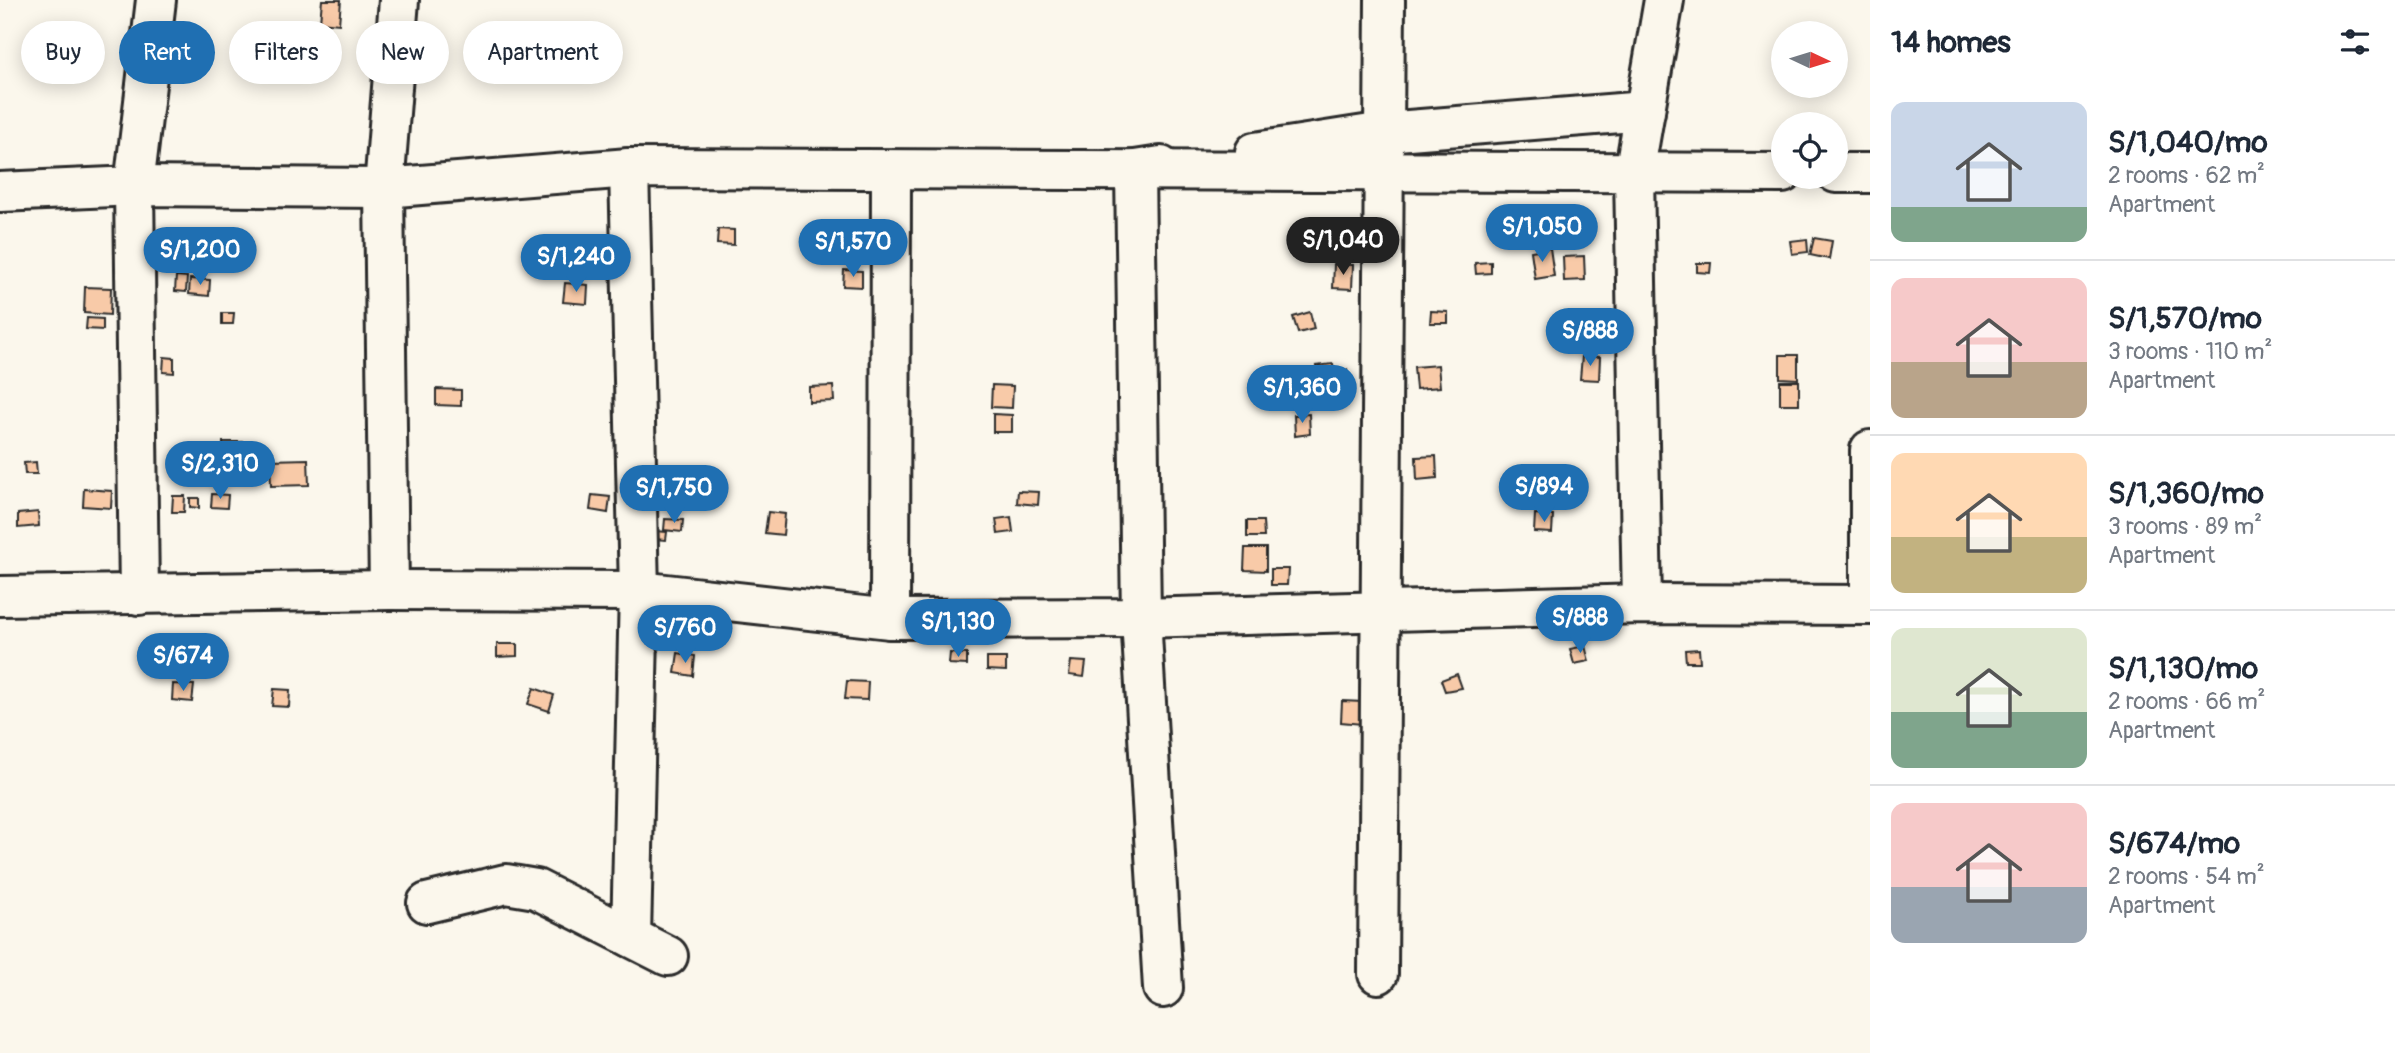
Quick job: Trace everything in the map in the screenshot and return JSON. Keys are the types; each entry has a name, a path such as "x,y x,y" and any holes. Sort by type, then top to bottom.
{"street":[{"path":"139,595 134,187 156,0"},
{"path":"390,590 384,188 399,0"},
{"path":"1378,974 1385,0"},
{"path":"1384,132 1408,0"},
{"path":"1642,604 1634,174 1664,0"},
{"path":"1135,170 1384,132 1645,111"},
{"path":"0,192 134,187 384,188 629,168 1771,173"},
{"path":"629,168 639,592 631,937"},
{"path":"890,619 891,170"},
{"path":"1135,170 1141,618 1163,988"},
{"path":"1848,173 1870,173"},
{"path":"0,596 390,590 639,592 890,619 1141,618 1642,604 1870,605 1870,450"},
{"path":"427,903 506,884 536,889 668,956"}],"building":[{"path":"322,0 341,0 339,21 320,21"},
{"path":"718,229 734,230 734,245 717,244"},
{"path":"1814,238 1832,241 1829,259 1810,255"},
{"path":"1807,239 1808,252 1792,254 1790,241"},
{"path":"1550,248 1554,276 1535,279 1531,251"},
{"path":"1584,256 1585,280 1564,281 1563,257"},
{"path":"1491,262 1491,273 1476,274 1475,263"},
{"path":"1697,263 1711,263 1710,273 1697,272"},
{"path":"1334,264 1353,265 1352,289 1333,288"},
{"path":"844,270 862,271 862,287 843,286"},
{"path":"176,276 187,277 186,292 175,291"},
{"path":"190,279 210,280 209,296 189,294"},
{"path":"565,283 588,285 587,304 563,302"},
{"path":"85,287 111,288 110,315 84,313"},
{"path":"1431,311 1448,312 1448,323 1430,323"},
{"path":"1310,312 1314,329 1298,333 1293,317"},
{"path":"222,313 234,313 233,324 222,324"},
{"path":"87,318 103,319 103,330 86,329"},
{"path":"1780,355 1798,355 1798,379 1780,378"},
{"path":"1582,356 1600,357 1599,380 1580,379"},
{"path":"164,357 174,358 174,373 163,372"},
{"path":"1333,364 1334,371 1347,370 1348,380 1318,383 1316,366"},
{"path":"1438,365 1440,387 1416,389 1414,367"},
{"path":"1780,381 1799,381 1799,404 1780,404"},
{"path":"992,385 1013,386 1012,408 991,407"},
{"path":"833,386 834,401 809,402 809,387"},
{"path":"436,389 461,390 461,406 436,405"},
{"path":"993,414 1012,415 1012,432 993,432"},
{"path":"1309,414 1310,434 1295,436 1294,415"},
{"path":"223,442 248,442 247,447 264,447 264,460 223,458"},
{"path":"1436,456 1437,478 1417,480 1416,457"},
{"path":"308,459 309,485 271,486 270,460"},
{"path":"36,462 37,474 25,474 24,463"},
{"path":"84,489 112,491 111,508 83,506"},
{"path":"1018,491 1039,492 1038,505 1017,503"},
{"path":"212,494 228,495 227,508 211,507"},
{"path":"592,495 610,497 608,513 590,510"},
{"path":"173,496 185,496 184,512 172,512"},
{"path":"190,498 199,498 199,508 190,507"},
{"path":"38,512 39,526 18,528 18,514"},
{"path":"768,512 785,514 783,535 765,533"},
{"path":"1535,514 1553,515 1552,533 1534,532"},
{"path":"1011,517 1013,532 998,534 996,519"},
{"path":"665,519 683,520 682,532 664,530"},
{"path":"1247,521 1263,521 1264,537 1247,537"},
{"path":"655,531 667,532 666,540 654,539"},
{"path":"1245,548 1266,548 1266,571 1244,570"},
{"path":"1271,569 1288,569 1287,585 1271,585"},
{"path":"497,644 517,644 517,656 497,657"},
{"path":"1585,646 1589,661 1574,664 1570,649"},
{"path":"1699,649 1700,662 1686,662 1685,650"},
{"path":"678,653 695,656 693,676 675,673"},
{"path":"950,653 967,654 967,665 949,664"},
{"path":"987,658 1006,658 1006,671 987,670"},
{"path":"1071,661 1086,662 1084,677 1069,675"},
{"path":"1457,674 1462,688 1445,691 1441,680"},
{"path":"847,681 868,682 867,700 845,699"},
{"path":"173,684 194,685 192,702 172,700"},
{"path":"534,688 554,695 549,711 528,704"},
{"path":"274,689 290,690 289,707 272,706"},
{"path":"1342,701 1363,702 1362,724 1341,722"}]}
